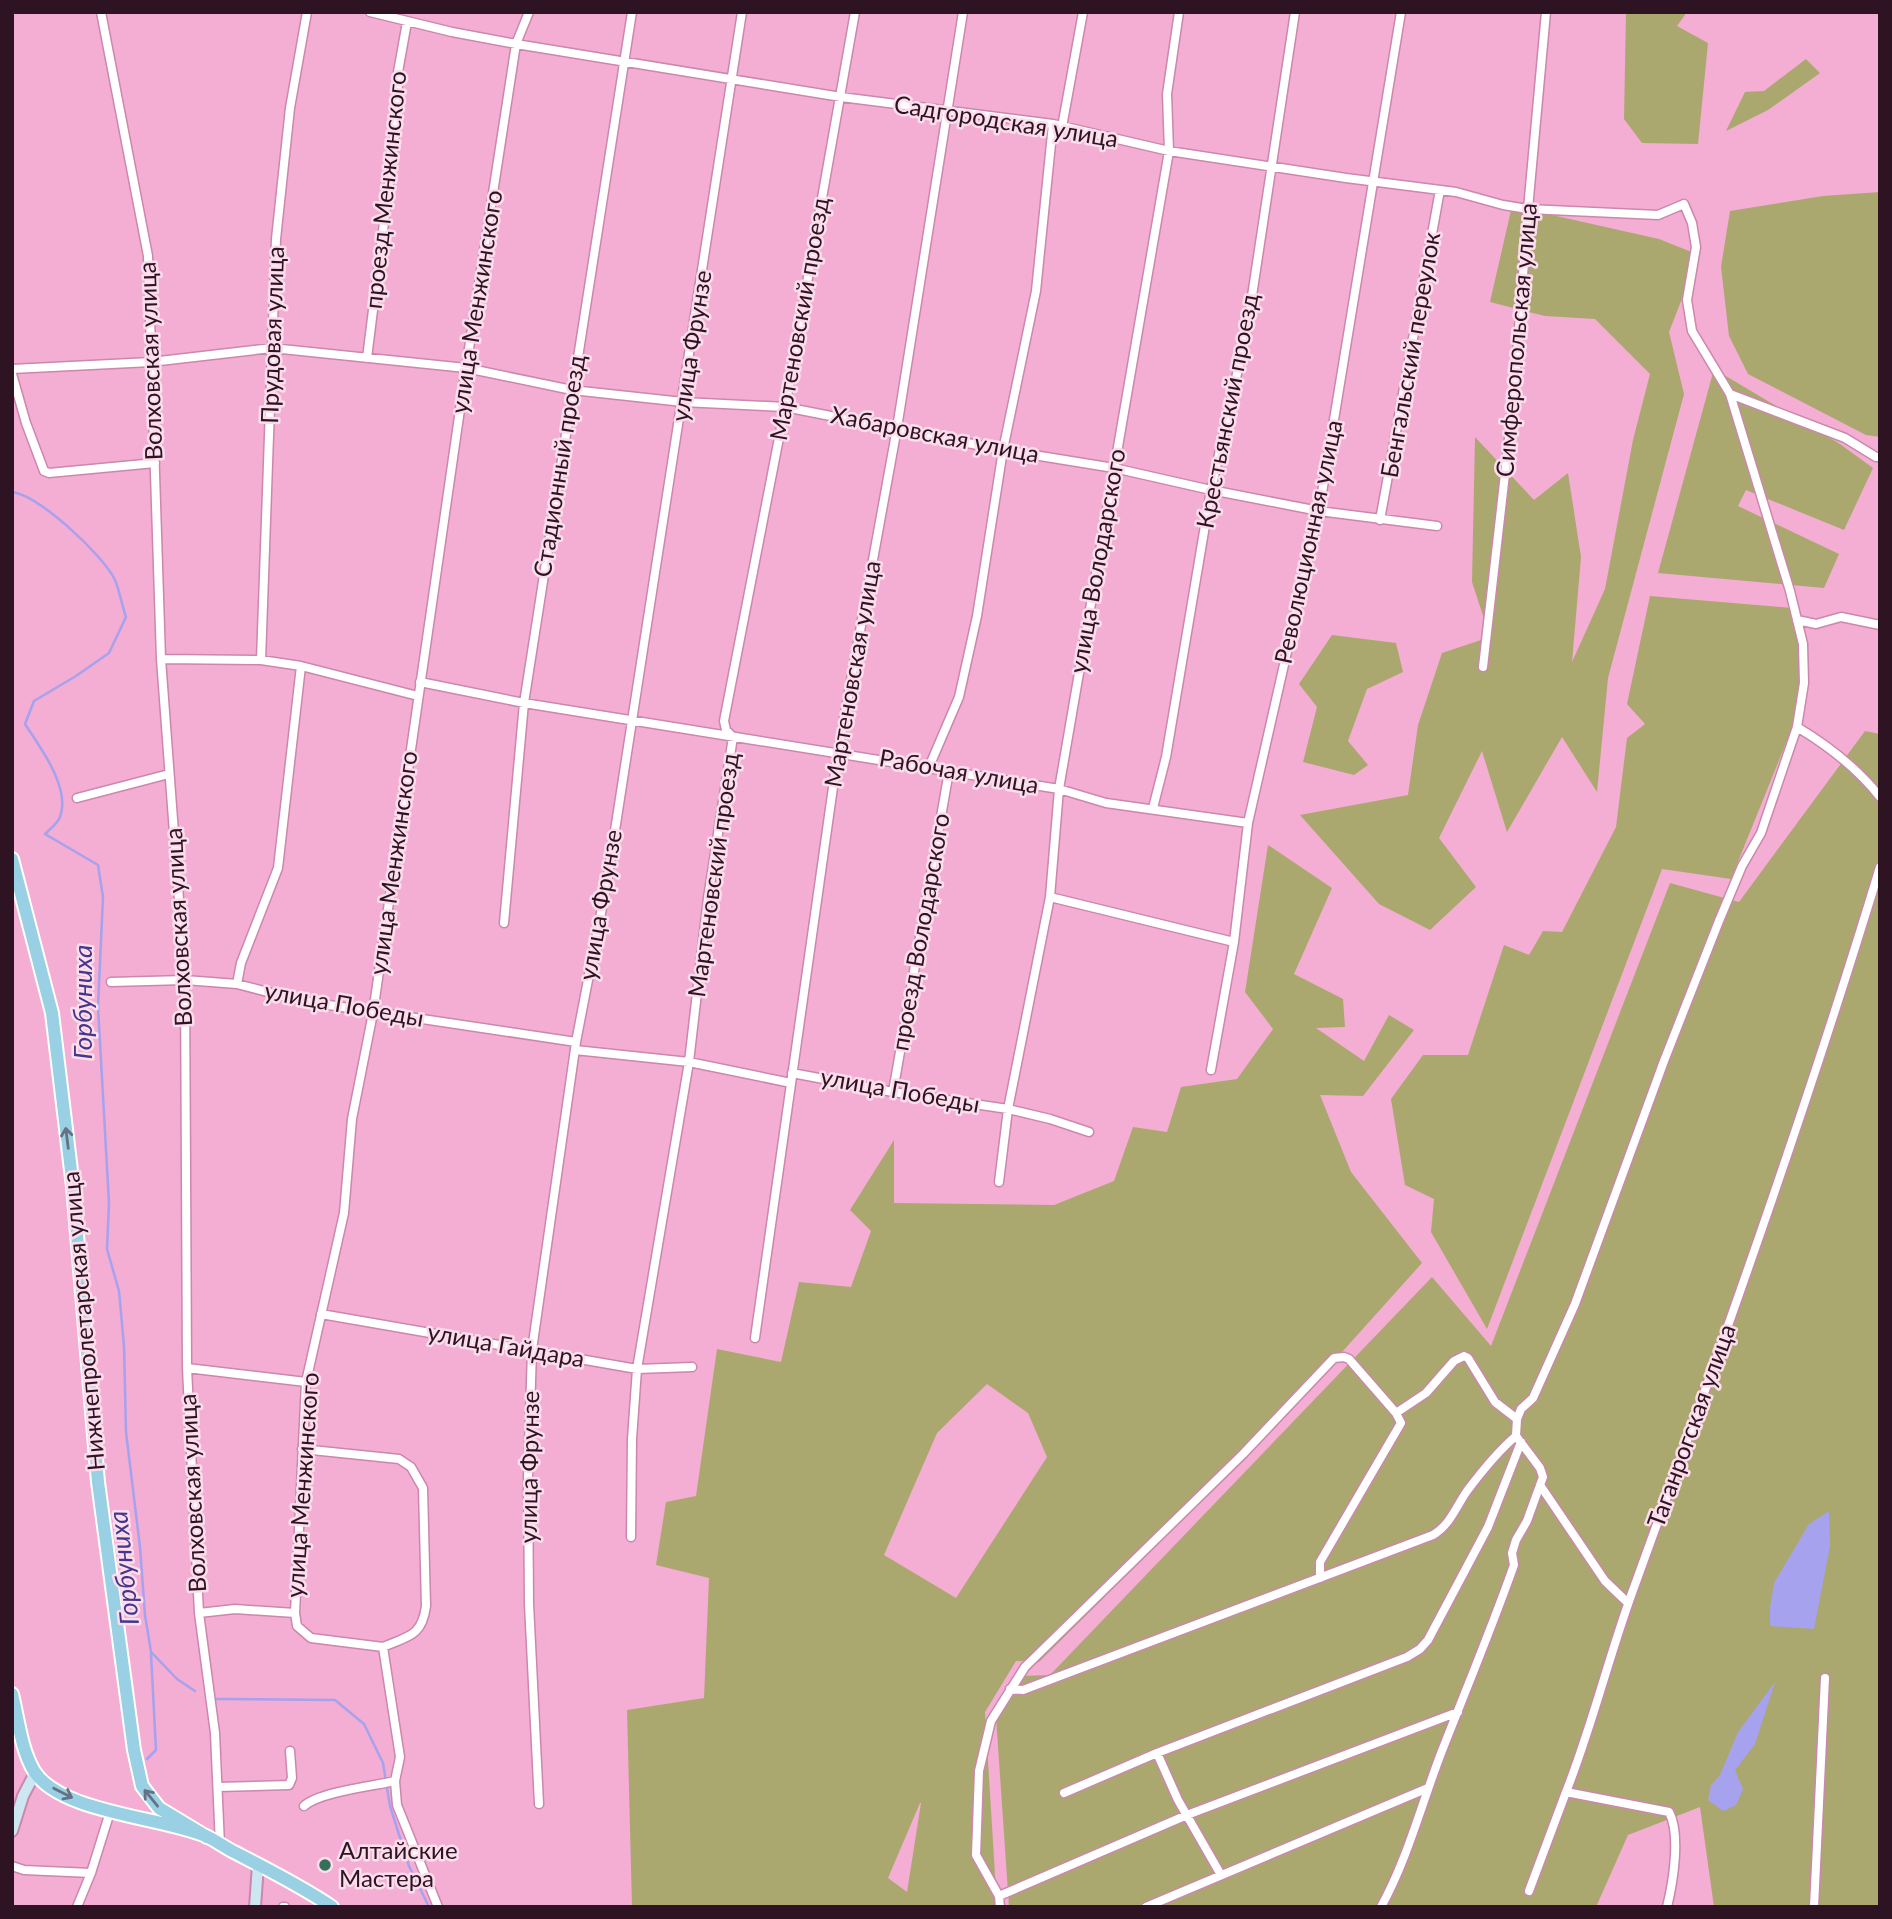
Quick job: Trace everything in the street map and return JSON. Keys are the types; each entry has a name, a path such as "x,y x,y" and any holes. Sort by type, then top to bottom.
{"main road":[{"name":"Нижнепролетарская улица","path":"12,859 52,1013 73,1186 98,1482 134,1750 142,1786 159,1808 207,1836"},
{"path":"12,1694 23,1744 35,1773 58,1793 110,1812 207,1836 332,1907"}],"street":[{"name":"Волховская улица","path":"102,12 148,256 161,659 185,980 187,1367 199,1613 215,1733 220,1845"},
{"name":"Прудовая улица","path":"261,660 276,239 290,108 307,12"},
{"name":"Садгородская улица","path":"370,12 516,44 841,97 1052,124 1169,151 1440,190 1528,209 1658,215 1684,204 1692,223 1696,247 1687,300 1692,331 1730,394"},
{"name":"улица Менжинского","path":"383,1647 311,1638 298,1626 295,1613 306,1382 344,1213 352,1119 373,1013 466,368 516,44 529,12"},
{"name":"Стадионный проезд","path":"504,923 524,703 632,12"},
{"name":"улица Фрунзе","path":"539,1804 529,1604 531,1350 576,1046 607,882 743,12"},
{"name":"Мартеновский проезд","path":"631,1537 632,1438 637,1368 689,1062 708,898 733,737 726,730 724,721 785,407 855,12"},
{"name":"Мартеновская улица","path":"755,1338 838,752 897,428 963,12"},
{"path":"1062,127 1083,12"},
{"name":"улица Володарского","path":"999,1182 1008,1109 1050,897 1059,789 1169,151 1167,94 1179,12"},
{"name":"Крестьянский проезд","path":"1153,808 1166,757 1210,490 1247,329 1295,12"},
{"name":"Революционная улица","path":"1211,1070 1234,942 1248,823 1319,511 1401,12"},
{"name":"Симферопольская улица","path":"1483,667 1514,395 1546,12"},
{"name":"проезд Менжинского","path":"368,358 397,119 398,72 407,22"},
{"path":"929,767 959,697 977,616 1003,450 1036,291 1052,124"},
{"name":"Бенгальский переулок","path":"1380,520 1440,190"},
{"name":"Хабаровская улица","path":"12,369 151,362 272,348 466,368 572,390 683,402 785,407 1003,450 1114,468 1319,511 1437,526"},
{"path":"12,374 44,471 49,473 155,463"},
{"path":"1730,394 1845,438 1880,457"},
{"path":"1064,1793 1157,1753 1407,1657 1420,1649 1428,1640 1488,1527 1518,1439 1517,1419 1521,1409 1533,1398 1575,1304 1664,1061 1742,866 1761,833 1797,727 1804,683 1803,644 1730,394"},
{"path":"1797,620 1821,624 1841,617 1880,625"},
{"path":"161,659 261,660 301,666 418,696"},
{"path":"237,984 241,963 278,868 301,666"},
{"name":"Рабочая улица","path":"421,682 631,721 1059,789 1106,803 1248,823"},
{"path":"1797,727 1822,742 1866,780 1880,797"},
{"name":"проезд Володарского","path":"893,1092 950,771"},
{"path":"77,798 169,774"},
{"name":"Таганрогская улица","path":"1529,1891 1577,1765 1628,1603 1737,1302 1880,867"},
{"path":"1050,897 1234,942"},
{"name":"улица Победы","path":"111,982 185,980 237,984 302,1001 689,1062 791,1083"},
{"name":"улица Победы","path":"792,1073 893,1092 1008,1109 1089,1132"},
{"name":"улица Гайдара","path":"321,1314 637,1368 692,1367"},
{"path":"1396,1413 1426,1393 1454,1361 1464,1356 1468,1358 1495,1402 1517,1419"},
{"path":"1000,1907 999,1896 976,1855 979,1771 991,1721 1010,1689 1025,1667 1233,1463 1334,1358 1344,1357 1349,1359 1396,1413 1401,1423 1320,1562 1320,1578"},
{"path":"187,1367 306,1382"},
{"path":"1010,1689 1024,1690 1441,1531 1497,1452 1518,1439"},
{"path":"1381,1907 1394,1883 1428,1788 1482,1654 1514,1565 1512,1553 1516,1540 1527,1521 1543,1477 1540,1468 1518,1439"},
{"path":"303,1449 399,1459 411,1467 423,1488 426,1606 424,1621 419,1631 383,1647 400,1757 395,1782 397,1805 438,1907"},
{"path":"1540,1485 1605,1581 1628,1603"},
{"path":"199,1613 235,1609 295,1613"},
{"path":"1814,1907 1825,1678"},
{"path":"999,1896 1187,1815 1458,1712"},
{"path":"218,1787 289,1785 292,1778 290,1751"},
{"path":"1157,1753 1187,1815 1221,1875"},
{"path":"12,1831 23,1796 35,1773"},
{"path":"304,1806 326,1796 395,1782"},
{"path":"1146,1907 1428,1788"},
{"path":"1566,1792 1669,1812 1674,1821 1675,1838 1671,1892 1667,1907"},
{"path":"77,1907 110,1812"},
{"path":"255,1907 258,1865"},
{"path":"12,1866 24,1870 91,1873"}],"shaded area":[{"path":"1626,12 1687,12 1677,26 1708,43 1698,144 1642,143 1624,119"},
{"path":"1806,59 1820,73 1768,110 1726,131 1745,92 1764,91"},
{"path":"1880,192 1880,437 1866,435 1748,374 1729,336 1721,267 1730,211 1823,196"},
{"path":"1512,206 1659,239 1699,255 1669,332 1684,394 1608,678 1597,792 1562,737 1507,832 1482,751 1439,838 1476,887 1430,930 1379,904 1300,815 1408,795 1418,725 1442,653 1490,637 1472,582 1475,437 1534,500 1568,473 1581,557 1572,662 1605,589 1633,440 1650,374 1595,319 1545,316 1490,302"},
{"path":"1714,369 1840,444 1873,468 1844,530 1746,490 1738,506 1839,554 1824,588 1658,573"},
{"path":"1650,596 1792,608 1808,648 1803,701 1731,879 1662,869 1487,1329 1431,1232 1434,1199 1405,1185 1391,1099 1423,1055 1468,1055 1504,945 1529,955 1543,931 1562,932 1616,827 1627,738 1645,724 1627,704"},
{"path":"1332,635 1396,643 1403,672 1367,689 1348,741 1368,765 1354,775 1303,762 1317,707 1299,684"},
{"path":"1865,731 1880,734 1880,1907 1714,1907 1700,1807 1628,1835 1596,1907 1009,1907 996,1717 1020,1676 1050,1675 1432,1277 1491,1346 1670,883 1739,902"},
{"path":"1268,845 1332,888 1294,974 1343,999 1345,1027 1316,1028 1364,1061 1389,1015 1414,1030 1363,1096 1320,1095 1351,1172 1422,1263 1263,1440 1039,1662 1016,1661 985,1712 997,1907 632,1907 627,1710 704,1698 709,1578 656,1565 666,1502 696,1496 717,1349 781,1362 799,1282 851,1287 871,1231 850,1210 894,1140 894,1203 1054,1205 1114,1181 1133,1127 1167,1132 1181,1087 1237,1079 1273,1029 1245,992","holes":["987,1384 1028,1413 1047,1457 956,1598 884,1555 937,1433","921,1803 907,1892 888,1878"]},
{"path":"1829,1511 1830,1546 1814,1629 1770,1626 1774,1583 1809,1524"},
{"path":"1775,1682 1755,1744 1735,1770 1743,1789 1736,1805 1723,1811 1708,1800 1711,1785 1720,1775 1738,1732"}],"waterway":[{"name":"Горбуниха","path":"12,492 24,496 54,515 98,556 115,580 126,617 109,653 34,701 25,724 52,768 61,793 60,817 45,834 98,865 103,897 98,1007 109,1203 107,1249 119,1291 124,1346 126,1432 145,1615 151,1652 177,1679 195,1691"},
{"name":"Горбуниха","path":"147,1759 156,1750 151,1654"},
{"name":"Горбуниха","path":"216,1699 335,1700 364,1724 383,1763 390,1806 409,1866 429,1907"}],"place":[{"name":"Алтайские Мастера","path":"325,1865"}]}
